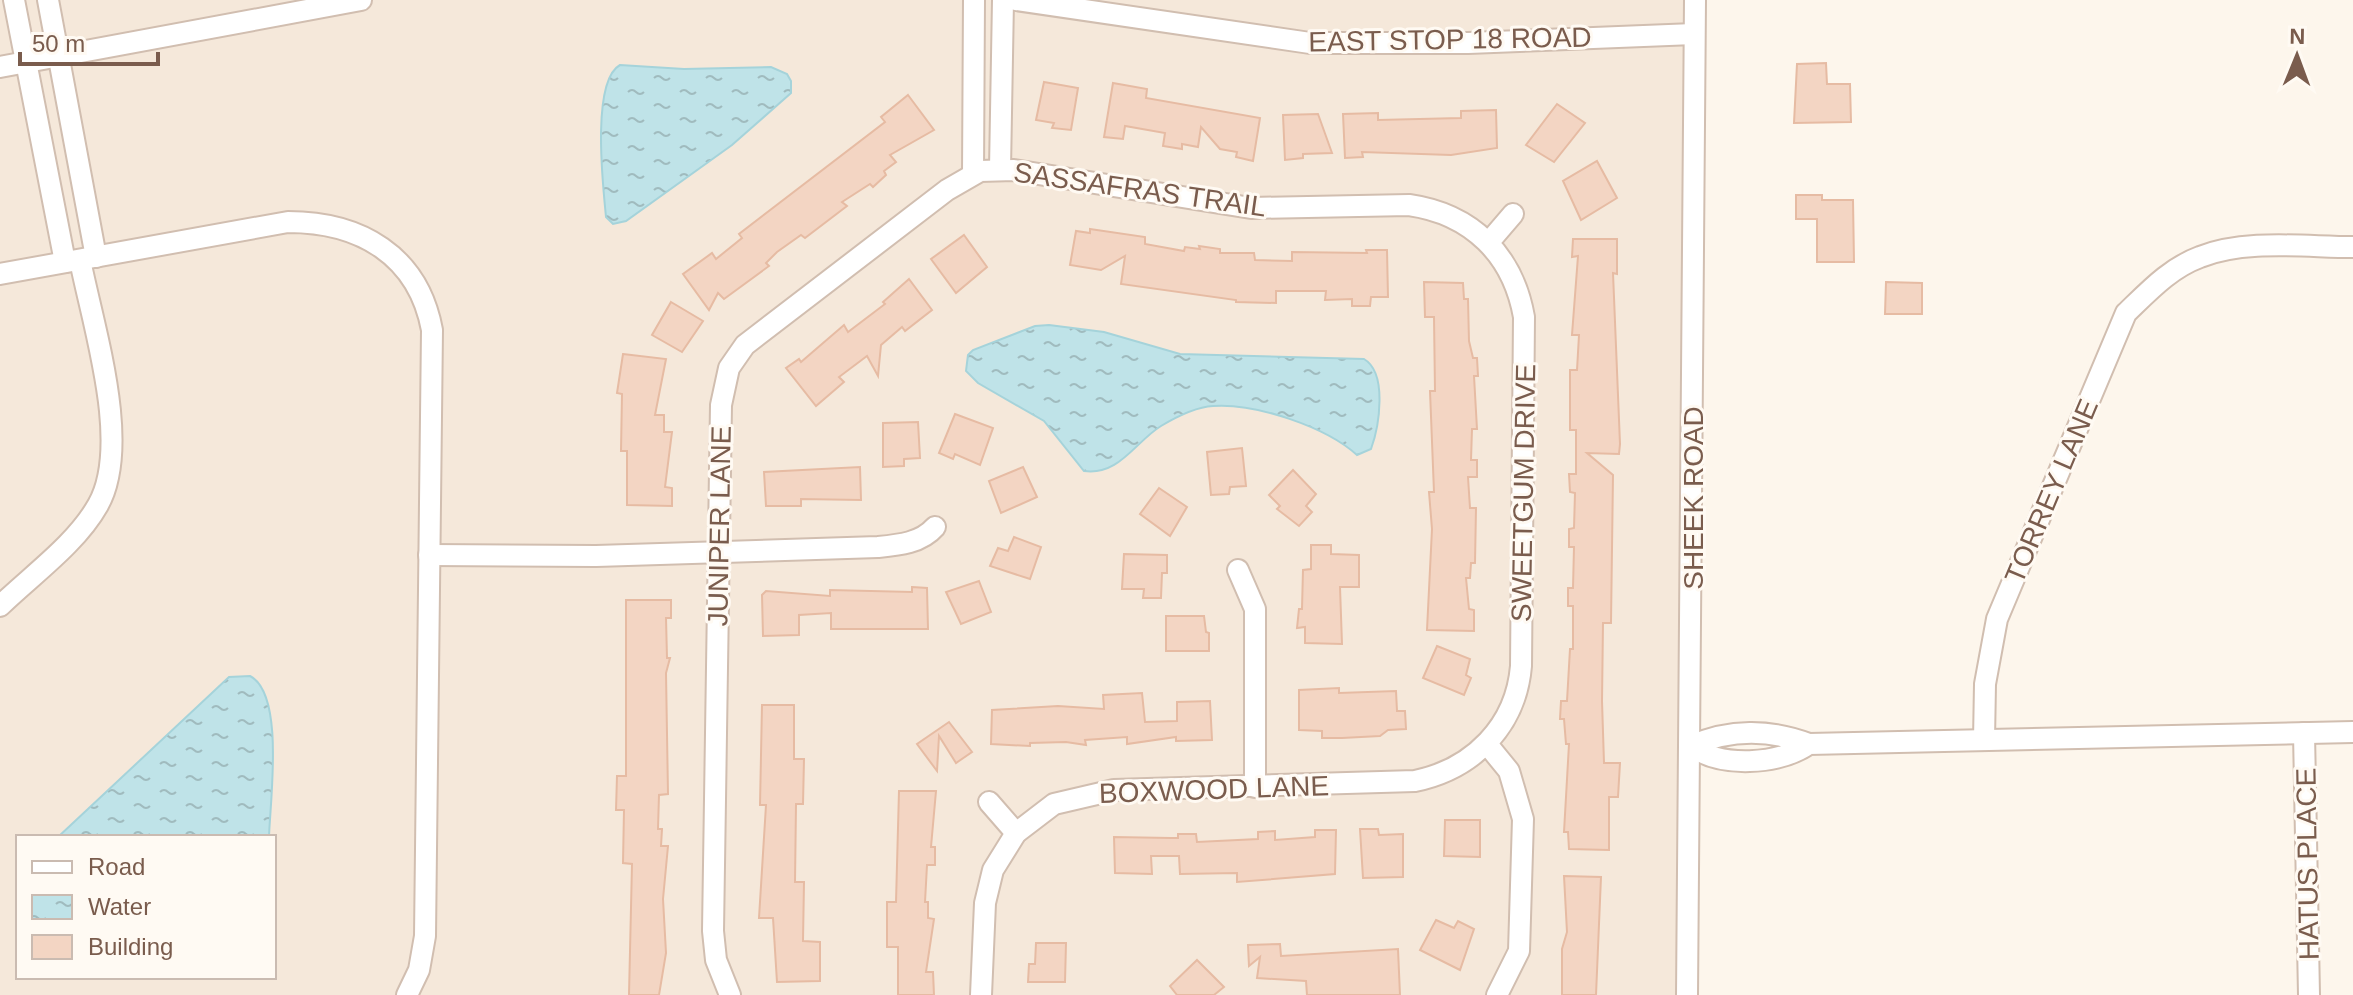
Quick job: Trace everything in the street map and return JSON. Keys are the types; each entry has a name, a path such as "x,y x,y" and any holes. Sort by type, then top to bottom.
{"street":[{"path":"0,606 91,516 105,491 111,467 111,420 80,260 26,63 14,0"},
{"path":"48,0 59,57 80,260"},
{"path":"0,67 361,0"},
{"path":"973,174 974,0"},
{"path":"1000,169 1003,0"},
{"name":"EAST STOP 18 ROAD","path":"1016,0 1310,43 1468,43 1694,34"},
{"name":"SHEEK ROAD","path":"1687,995 1695,0"},
{"name":"SASSAFRAS TRAIL","path":"973,174 1000,169 1251,208 1388,205 1430,208 1461,220 1489,242"},
{"name":"JUNIPER LANE","path":"730,995 716,960 713,931 721,393 737,355 756,335 973,174"},
{"path":"1489,242 1513,214"},
{"path":"0,274 288,222 338,226 358,232 392,252 419,289 432,330 425,936 419,970 407,995"},
{"name":"SWEETGUM DRIVE","path":"1487,744 1509,711 1519,684 1525,332 1516,284 1509,268 1489,242"},
{"name":"TORREY LANE","path":"1984,740 1985,684 1997,619 2126,313 2178,268 2200,256 2236,248 2353,247"},
{"path":"429,555 718,552 899,545 928,535 935,527"},
{"path":"1238,570 1255,609 1255,787"},
{"path":"1691,746 1705,756 1735,759 1784,757 1809,744 2353,732"},
{"name":"HATUS PLACE","path":"2304,733 2309,995"},
{"path":"1487,744 1509,771 1523,819 1519,951 1497,995"},
{"name":"BOXWOOD LANE","path":"981,995 986,895 993,870 1016,833 1054,804 1098,791 1415,781 1448,771 1487,744"},
{"path":"989,802 1016,833"}],"shaded area":[{"path":"0,0 1698,0 1675,995 0,995"}],"water":[{"path":"620,65 684,69 771,67 787,74 791,81 791,93 732,145 626,221 613,224 606,217 602,112 611,75"},
{"path":"1035,326 1104,332 1180,354 1364,359 1372,366 1379,388 1379,415 1371,449 1357,455 1327,435 1290,419 1249,408 1213,406 1186,413 1161,426 1117,463 1096,471 1084,471 1044,421 978,383 966,371 968,355 973,350"},
{"path":"250,676 261,687 268,704 273,750 269,835 60,835 229,677"}],"building":[{"path":"1826,63 1827,84 1850,84 1851,122 1794,123 1797,64"},
{"path":"1044,82 1078,88 1071,130 1052,128 1054,123 1036,120"},
{"path":"1113,83 1147,89 1146,98 1260,118 1253,161 1236,157 1237,152 1220,149 1201,127 1198,147 1182,144 1182,149 1163,146 1165,133 1125,126 1123,139 1104,137"},
{"path":"908,95 934,130 890,155 896,162 884,171 886,175 873,187 870,184 842,202 847,206 805,238 801,235 777,252 766,263 769,266 724,299 718,293 709,310 683,274 712,253 716,259 742,238 739,234 885,122 881,117"},
{"path":"1557,104 1585,123 1554,162 1526,145"},
{"path":"1496,110 1497,148 1451,155 1362,152 1363,157 1345,158 1343,114 1378,113 1378,120 1461,118 1461,111"},
{"path":"1318,114 1332,153 1303,154 1303,158 1285,160 1283,115"},
{"path":"1597,161 1617,198 1581,220 1563,181"},
{"path":"1796,195 1822,195 1822,200 1853,200 1854,262 1817,262 1817,219 1796,219"},
{"path":"1090,229 1145,237 1145,244 1184,251 1185,247 1200,249 1199,246 1220,249 1220,253 1254,253 1255,260 1292,261 1292,252 1367,253 1366,250 1387,250 1388,297 1371,297 1370,306 1352,306 1352,299 1325,300 1326,291 1276,291 1276,303 1236,302 1121,284 1125,256 1101,270 1070,265 1076,231 1090,233"},
{"path":"964,235 987,267 956,293 931,259"},
{"path":"1573,239 1617,239 1617,274 1613,273 1619,454 1587,453 1613,475 1611,623 1603,623 1602,701 1604,763 1620,763 1618,797 1609,797 1609,850 1569,849 1568,832 1564,832 1569,744 1566,744 1564,719 1560,719 1561,701 1567,701 1570,649 1573,649 1573,606 1568,606 1568,588 1573,588 1574,547 1569,547 1569,529 1574,528 1575,493 1570,492 1569,474 1576,474 1576,430 1570,430 1570,370 1577,370 1579,335 1572,335 1578,256 1572,257"},
{"path":"909,279 932,310 905,331 902,327 881,345 878,376 867,356 839,377 844,382 816,406 786,368 799,359 801,362 844,325 848,332 885,304 883,302"},
{"path":"1424,282 1463,283 1464,299 1468,299 1469,341 1473,358 1477,358 1478,376 1474,376 1477,429 1472,429 1471,460 1477,460 1477,477 1468,477 1470,508 1476,508 1475,563 1471,563 1470,578 1466,578 1469,609 1474,610 1474,631 1427,630 1432,529 1429,492 1434,492 1430,391 1435,391 1434,317 1425,317"},
{"path":"1886,282 1922,283 1922,314 1885,314"},
{"path":"671,302 703,321 682,352 652,335"},
{"path":"623,354 666,359 655,415 664,415 664,432 672,432 665,487 672,488 672,506 627,505 627,451 621,451 622,394 617,393"},
{"path":"955,414 993,428 980,465 955,454 953,459 939,453"},
{"path":"918,422 920,458 904,459 904,466 883,467 883,423"},
{"path":"1242,448 1246,486 1230,487 1229,494 1211,495 1207,452"},
{"path":"860,467 861,500 801,499 801,506 766,506 764,472"},
{"path":"1023,467 1037,497 1001,513 989,481"},
{"path":"1293,470 1316,494 1306,506 1312,512 1299,526 1277,509 1280,506 1269,495"},
{"path":"1159,488 1187,507 1170,536 1140,514"},
{"path":"1014,537 1041,547 1030,579 990,566 998,548 1008,551"},
{"path":"1311,545 1331,545 1331,554 1359,555 1359,587 1340,587 1342,644 1305,643 1305,627 1297,628 1299,609 1302,609 1303,570 1311,569"},
{"path":"1124,554 1167,555 1167,573 1162,573 1161,598 1143,598 1144,589 1122,589"},
{"path":"979,581 991,612 961,624 946,592"},
{"path":"912,587 927,588 928,629 831,629 831,613 799,615 799,635 763,636 762,595 766,591 830,596 830,590 912,592"},
{"path":"626,600 671,600 671,618 666,618 667,658 670,658 666,673 668,794 659,795 661,846 668,846 663,899 666,953 659,995 629,995 632,864 623,863 624,810 616,810 617,776 626,776"},
{"path":"1166,616 1204,616 1206,632 1209,633 1209,651 1166,651"},
{"path":"1437,646 1470,659 1466,675 1471,678 1464,695 1423,678"},
{"path":"1339,688 1339,693 1396,691 1397,711 1405,711 1406,729 1388,730 1380,736 1342,738 1322,738 1322,731 1299,730 1299,690"},
{"path":"1142,693 1145,722 1177,721 1177,702 1210,701 1212,740 1176,741 1176,737 1127,744 1127,737 1085,740 1086,745 1066,742 1030,743 1030,746 991,744 992,710 1058,706 1104,709 1103,695"},
{"path":"762,705 794,705 794,759 804,759 803,804 796,804 795,882 804,882 803,941 820,942 820,981 777,982 773,918 759,918 766,805 760,805"},
{"path":"949,722 972,752 956,763 939,736 937,771 917,744"},
{"path":"899,791 936,791 931,847 935,847 935,865 927,865 925,902 928,902 928,918 934,919 926,972 933,972 934,995 898,995 898,947 887,947 887,902 896,902"},
{"path":"1445,820 1480,820 1480,857 1444,856"},
{"path":"1360,829 1378,829 1379,835 1403,834 1403,877 1363,878"},
{"path":"1315,830 1336,830 1335,874 1237,882 1237,873 1180,874 1179,856 1151,856 1152,874 1115,873 1114,837 1178,838 1178,834 1196,834 1197,842 1258,839 1258,832 1275,831 1275,840 1315,837"},
{"path":"1564,876 1601,877 1596,995 1562,995 1562,949 1567,932"},
{"path":"1436,920 1454,928 1458,921 1474,929 1460,970 1420,950"},
{"path":"1036,943 1066,943 1065,982 1028,982 1029,964 1035,964"},
{"path":"1280,944 1281,956 1398,949 1400,995 1307,995 1306,981 1257,978 1260,957 1249,966 1248,945"},
{"path":"1197,960 1224,987 1214,995 1177,995 1170,986"}]}
